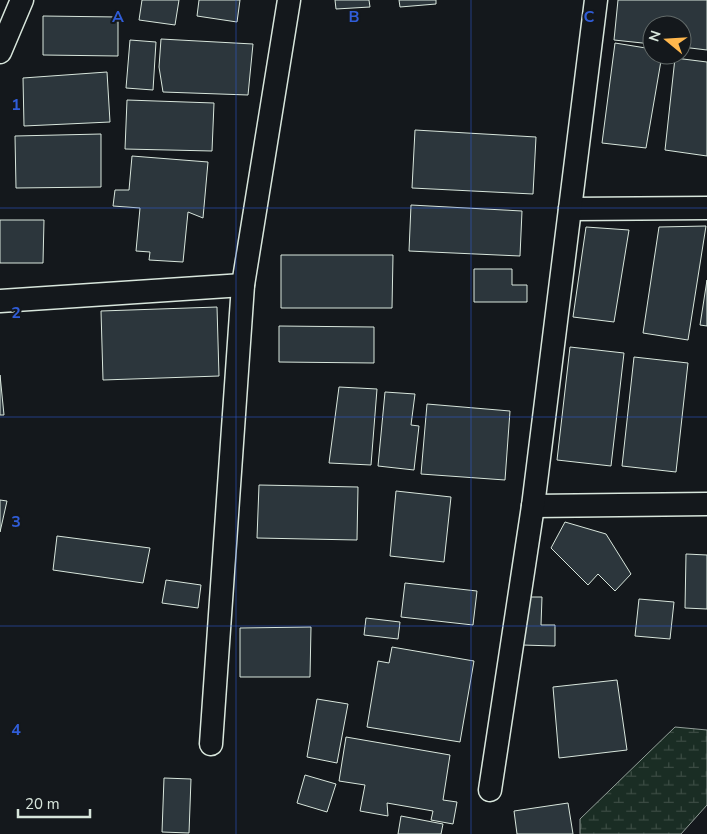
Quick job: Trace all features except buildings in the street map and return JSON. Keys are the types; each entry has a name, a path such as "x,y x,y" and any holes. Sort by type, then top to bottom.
{"street":[{"path":"0,52 22,0"},
{"path":"211,744 242,285 289,0"},
{"path":"490,790 533,506 596,0"},
{"path":"570,209 707,208"},
{"path":"0,301 242,285"},
{"path":"533,506 707,504"}],"green space":[{"path":"675,727 707,730 707,805 681,834 580,834 580,819"}]}
